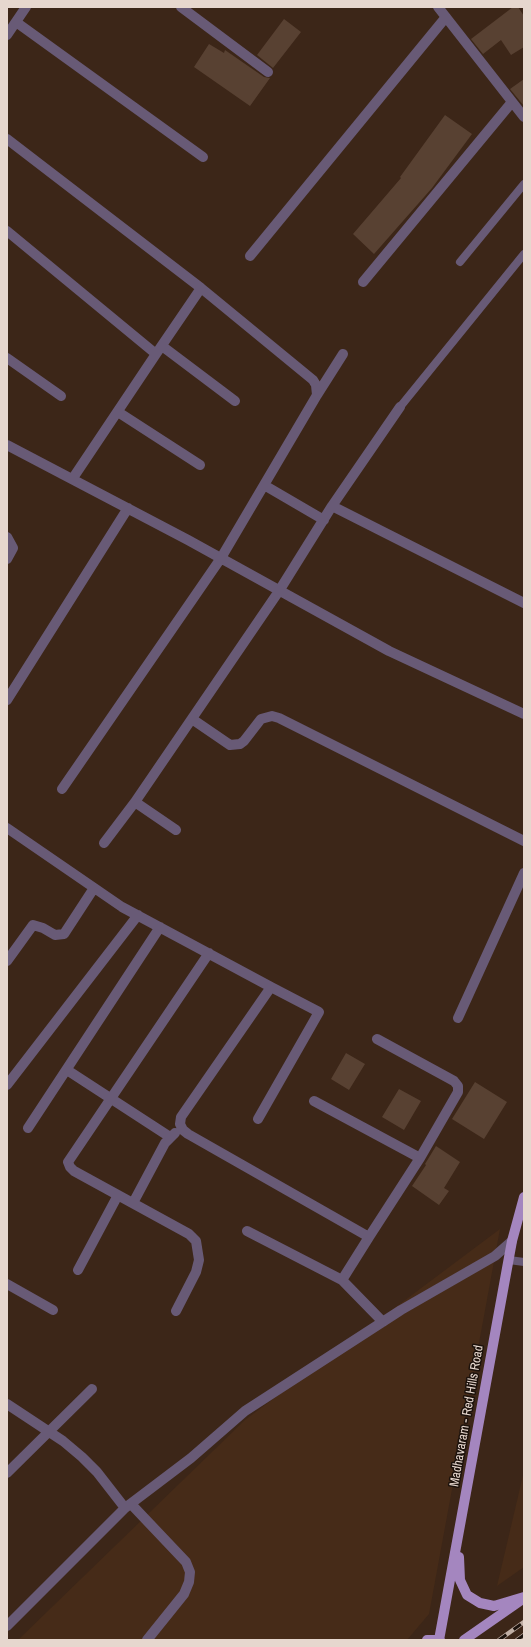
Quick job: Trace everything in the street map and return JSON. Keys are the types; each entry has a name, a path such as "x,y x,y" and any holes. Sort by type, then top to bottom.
{"main road":[{"name":"Madhavaram - Red Hills Road","path":"439,1640 512,1241 524,1197"},
{"path":"458,1541 460,1580 467,1595 480,1603 494,1606 524,1598"},
{"path":"464,1640 524,1598"},
{"path":"427,1640 439,1640"}],"street":[{"path":"7,35 26,7"},
{"path":"181,7 268,72"},
{"path":"438,7 524,117"},
{"path":"250,256 446,17"},
{"path":"16,22 203,157"},
{"path":"363,282 512,102"},
{"path":"7,139 201,288 313,380 316,385 317,395"},
{"path":"7,231 156,354"},
{"path":"73,478 201,288"},
{"path":"162,346 235,401"},
{"path":"62,789 221,558 317,395 343,354"},
{"path":"7,358 61,396"},
{"path":"104,843 135,802 192,720 279,591 332,506 400,407"},
{"path":"118,412 200,465"},
{"path":"7,445 73,478 389,651 524,714"},
{"path":"264,485 324,520"},
{"path":"332,506 524,602"},
{"path":"7,700 128,508"},
{"path":"7,537 13,548 7,559"},
{"path":"192,720 230,745 240,744 244,741 261,719 272,716 279,718 524,841"},
{"path":"135,802 176,830"},
{"path":"7,828 94,888 138,915 319,1012 258,1119"},
{"path":"458,1018 524,873"},
{"path":"7,961 33,925 55,935 64,934 94,888"},
{"path":"7,1085 138,915"},
{"path":"28,1128 160,927"},
{"path":"176,1311 198,1266 199,1249 196,1241 189,1234 74,1171 68,1162 209,953"},
{"path":"271,987 181,1117 180,1124 182,1130 369,1237"},
{"path":"342,1280 420,1158 458,1092 458,1086 454,1081 378,1039"},
{"path":"67,1070 170,1137"},
{"path":"314,1101 420,1158"},
{"path":"133,1203 165,1143 176,1132 182,1130"},
{"path":"78,1270 118,1195"},
{"path":"247,1231 342,1280 384,1322"},
{"path":"7,1626 128,1506 191,1458 246,1411 384,1322 495,1256 512,1241"},
{"path":"7,1284 53,1310"},
{"path":"7,1473 92,1389"},
{"path":"7,1404 82,1457 128,1506 186,1562 190,1572 189,1582 184,1594 147,1640"}],"lane":[{"path":"460,262 524,184"},
{"path":"400,407 524,254"},
{"path":"509,1260 524,1262"}],"shaded area":[{"path":"500,1229 429,1614 407,1640 18,1640 245,1420"},
{"path":"524,1471 524,1567 497,1586"}],"building":[{"path":"513,7 518,7 524,16 524,47 511,55 501,40 483,54 471,39"},
{"path":"284,19 301,32 273,68 257,55"},
{"path":"209,44 224,53 225,50 264,77 270,78 250,106 194,67"},
{"path":"524,79 524,106 510,89"},
{"path":"445,115 472,134 432,188 374,254 353,234 401,178 400,177"},
{"path":"346,1053 365,1064 349,1090 331,1079"},
{"path":"475,1082 507,1102 484,1139 452,1119"},
{"path":"399,1089 421,1101 404,1130 382,1117"},
{"path":"436,1146 460,1162 444,1188 449,1191 439,1205 412,1186 426,1165 425,1164"}],"railway":[{"path":"499,1640 524,1622"},
{"path":"517,1640 524,1635"}]}
